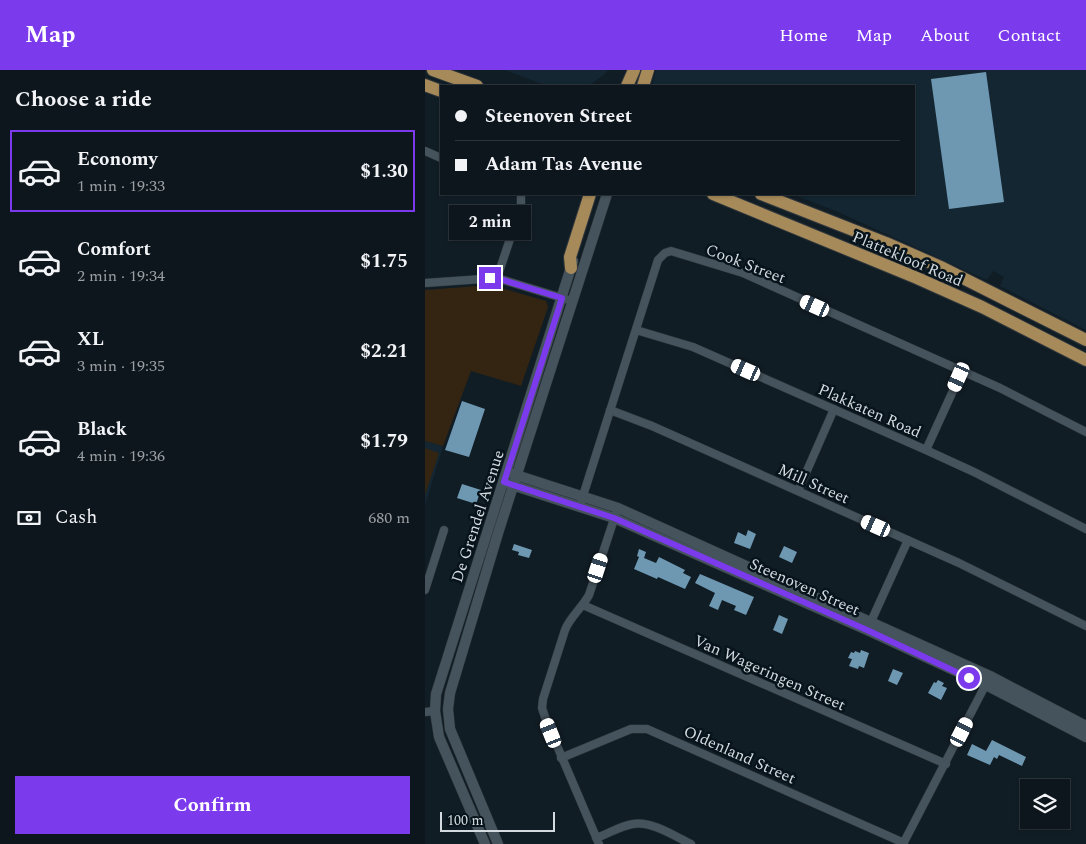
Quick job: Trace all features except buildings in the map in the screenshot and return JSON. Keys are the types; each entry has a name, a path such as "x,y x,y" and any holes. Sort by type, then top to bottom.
{"main road":[{"path":"433,70 474,85"},
{"path":"628,85 634,70"},
{"path":"643,85 648,70"},
{"path":"425,85 440,91"},
{"path":"571,268 570,258 590,195"},
{"name":"Plattekloof Road","path":"715,195 982,307 1086,360"},
{"name":"Plattekloof Road","path":"764,195 886,243 943,268 1086,340"}],"street":[{"path":"425,151 440,158"},
{"path":"497,278 521,206 521,195"},
{"name":"De Grendel Avenue","path":"567,300 571,268 595,195"},
{"name":"De Grendel Avenue","path":"485,844 441,742 430,711 510,478 567,300 607,195"},
{"name":"Cook Street","path":"581,501 658,260 665,253 675,251 743,273 1000,388 1086,432"},
{"path":"425,283 497,278 567,300"},
{"name":"Plakkaten Road","path":"636,330 693,347 926,450 974,472 1086,529"},
{"path":"926,450 962,371"},
{"name":"Mill Street","path":"610,410 653,426 908,540 1007,586 1086,626"},
{"path":"798,491 834,410"},
{"name":"De Grendel Avenue","path":"498,844 450,729 448,714 449,698 510,478"},
{"name":"Steenoven Street","path":"510,478 616,513 869,626 1086,726"},
{"path":"616,513 589,595 566,626 542,703 543,713 597,841 628,825 639,824 650,826 691,844"},
{"path":"425,590 444,530"},
{"path":"869,626 908,540"},
{"name":"Van Wageringen Street","path":"583,605 946,764"},
{"path":"904,843 988,681"},
{"name":"Steenoven Street","path":"988,681 1086,737"},
{"path":"430,711 444,706 449,698"},
{"path":"430,711 444,717 450,729"},
{"name":"Oldenland Street","path":"561,758 631,729 647,729 904,843"}],"shaded area":[{"path":"505,70 607,70 606,73 590,85 544,85"},
{"path":"656,70 1086,70 1086,330 1000,286 1004,277 993,271 987,280 836,211 795,195 915,195 915,85 653,85"},
{"path":"491,285 546,301 548,307 521,386 471,371 443,446 425,441 425,290"},
{"path":"425,441 443,446 425,506"},
{"path":"425,448 439,453 425,495"}],"route":[{"path":"490,278 497,278 562,298 504,482 614,518 867,630 969,678"}]}
